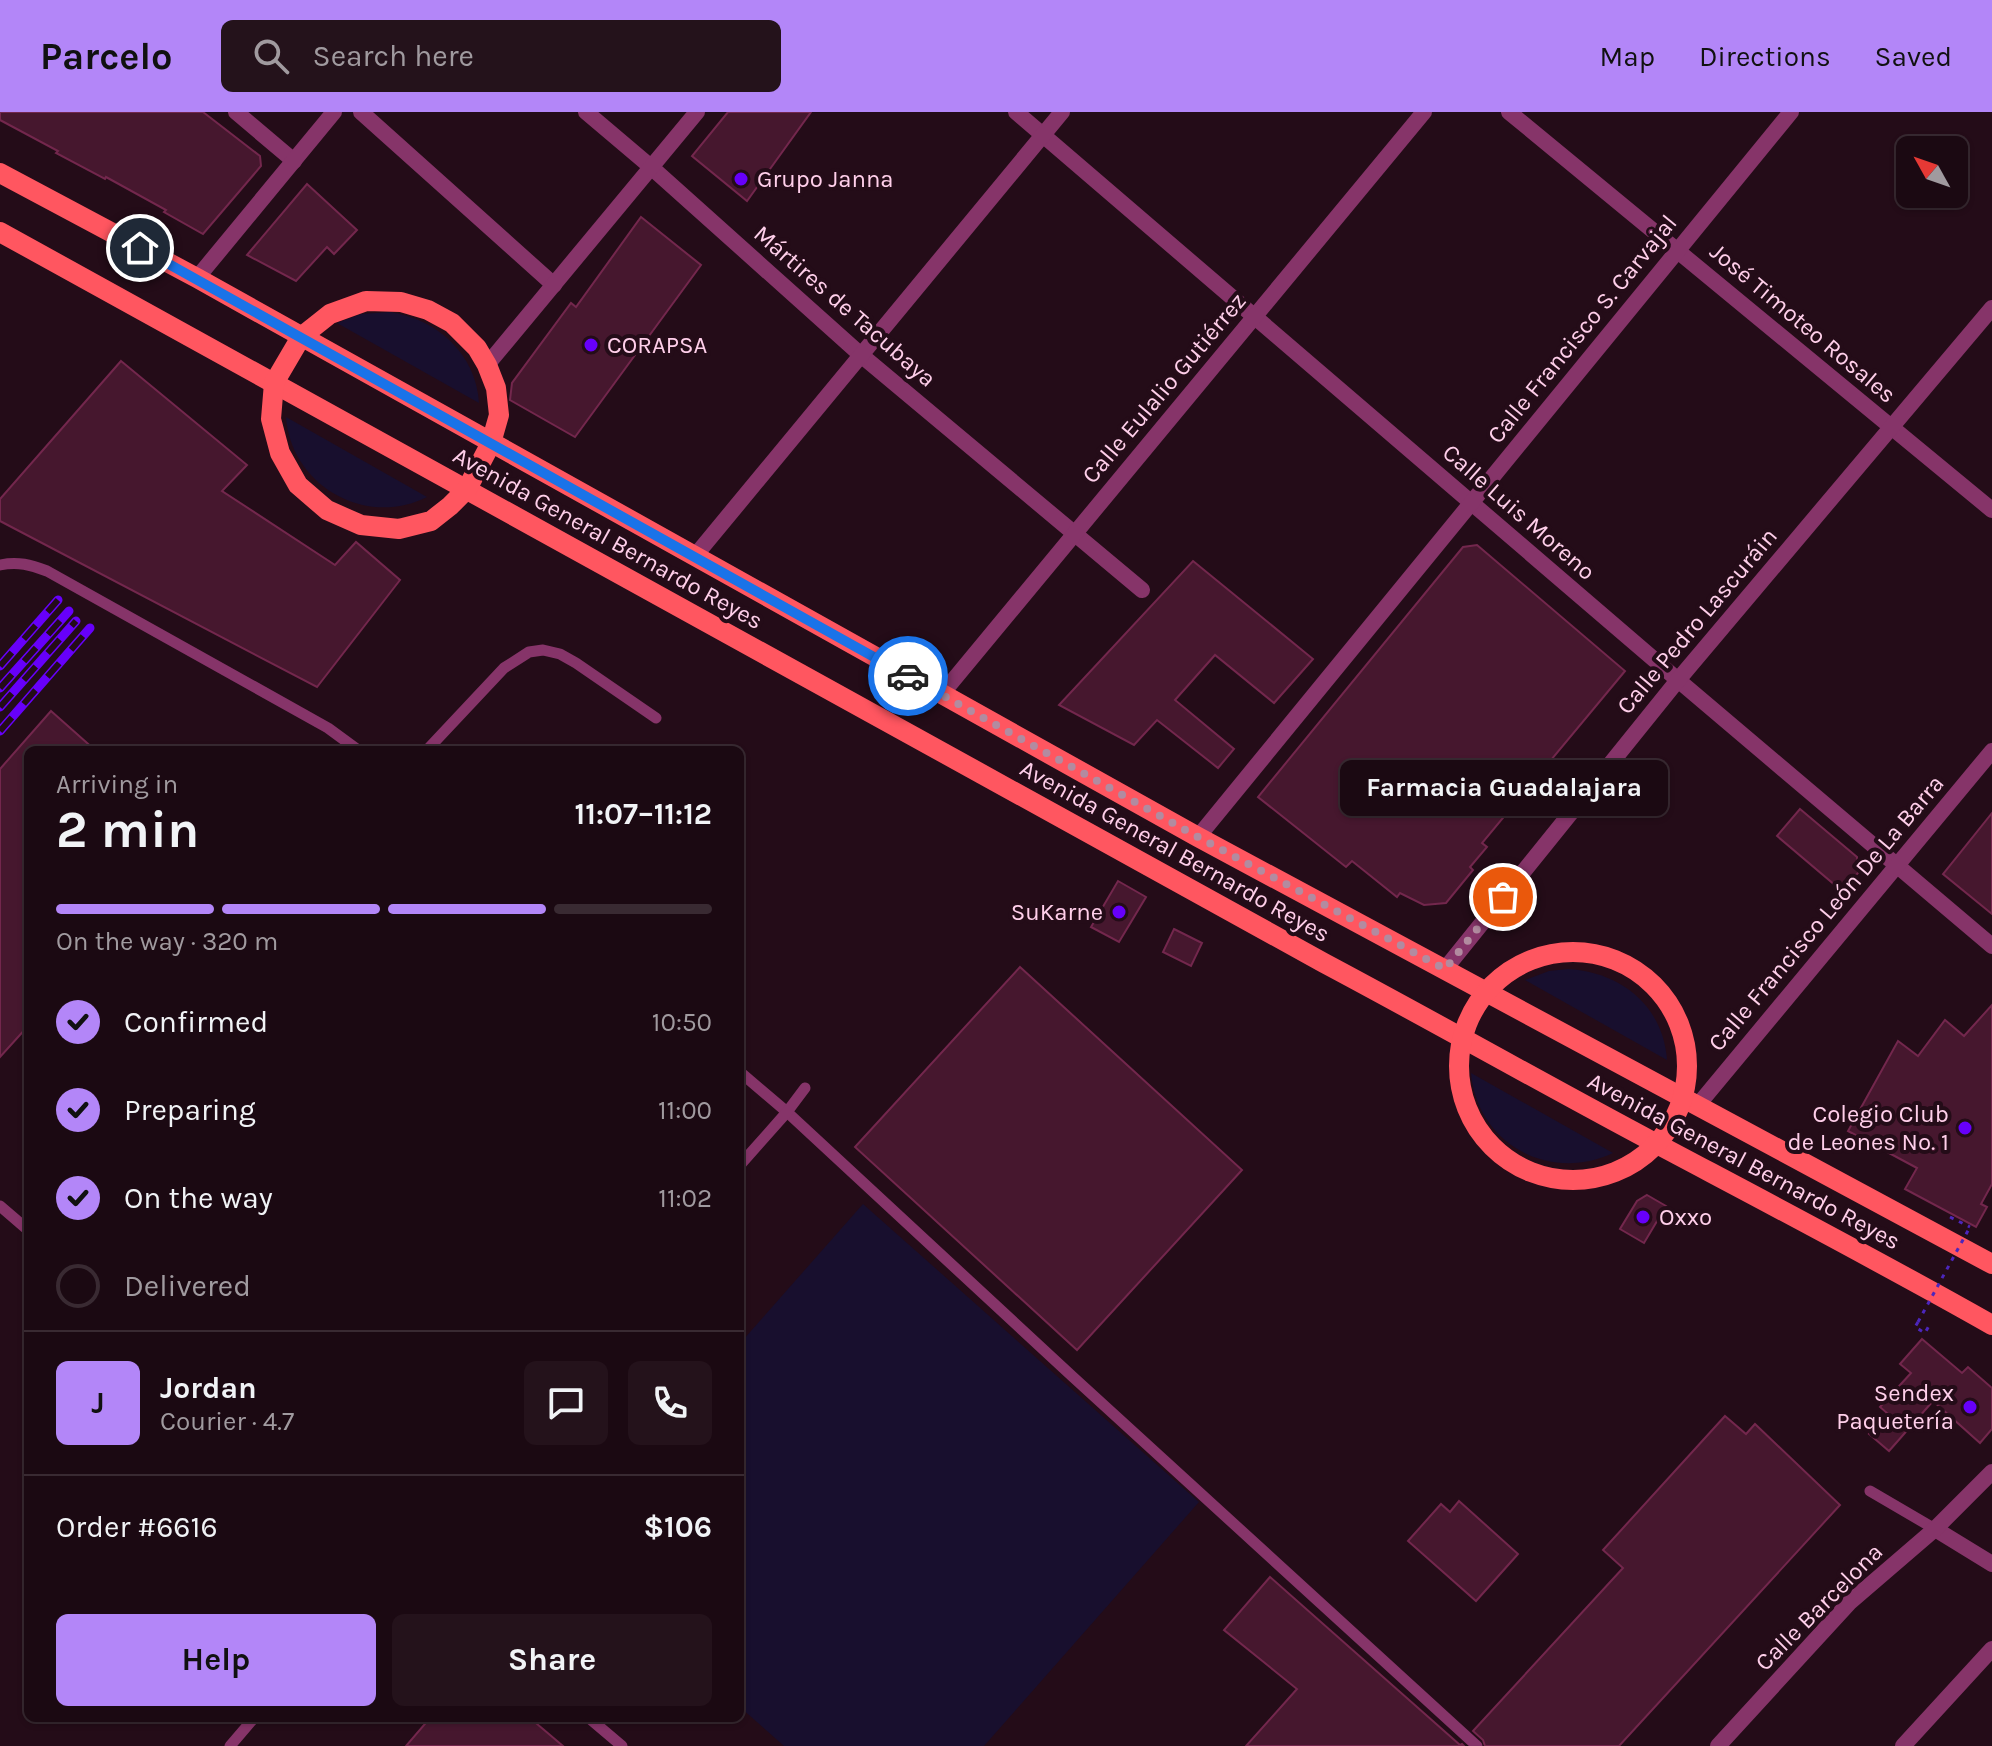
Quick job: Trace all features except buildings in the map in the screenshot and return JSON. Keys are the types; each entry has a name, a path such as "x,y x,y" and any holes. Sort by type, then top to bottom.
{"main road":[{"name":"Avenida General Bernardo Reyes","path":"0,173 197,278 1198,837 1992,1264"},
{"name":"Avenida General Bernardo Reyes","path":"0,232 1324,963 1992,1325"},
{"path":"366,301 401,302 428,310 452,323 477,348 496,388 499,415 491,443 467,489 450,506 431,521 399,529 361,525 327,510 298,485 280,453 271,419 274,383 301,337 330,314 366,301"},
{"path":"1559,953 1592,954 1615,960 1639,973 1660,992 1673,1011 1682,1032 1691,1102 1656,1144 1614,1173 1596,1178 1563,1180 1518,1167 1488,1144 1474,1124 1459,1080 1462,1037 1472,1014 1487,992 1511,970 1531,960 1559,953"}],"street":[{"path":"236,112 294,161"},
{"path":"197,278 334,112"},
{"path":"361,112 554,285"},
{"name":"Mártires de Tacubaya","path":"586,112 861,355 1142,590"},
{"path":"487,365 697,112"},
{"name":"Calle Luis Moreno","path":"1016,112 1992,946"},
{"path":"695,556 1062,112"},
{"name":"Calle Eulalio Gutiérrez","path":"941,695 1424,112"},
{"name":"José Timoteo Rosales","path":"1509,112 1992,510"},
{"name":"Calle Francisco S. Carvajal","path":"1198,837 1791,112"},
{"name":"Calle Pedro Lascuráin","path":"1445,969 1678,680 1992,308"},
{"name":"Calle Francisco León De La Barra","path":"1691,1102 1897,866 1992,751"},
{"name":"Calle Barcelona","path":"1718,1746 1849,1603 1935,1529 1985,1474"},
{"path":"1935,1529 1992,1564"},
{"path":"1914,1742 1992,1649"}],"lane":[{"path":"0,565 12,562 28,564 47,571 328,728 353,746"},
{"path":"431,746 504,668 529,652 543,650 560,654 576,663 656,718"},
{"path":"744,1075 1477,1746"},
{"path":"744,1160 805,1088"},
{"path":"0,1206 24,1227"},
{"path":"1870,1491 1935,1529"},
{"path":"230,1746 251,1722"},
{"path":"594,1722 622,1746"}],"path":[{"path":"1930,1324 1925,1333 1915,1327 1970,1227 1950,1217"}],"shaded area":[{"path":"390,312 423,322 451,342 470,369 479,403 337,323 361,314"},
{"path":"286,417 427,497 404,505 380,507 357,504 336,494 317,481 302,463 291,442"},
{"path":"1568,969 1605,977 1636,995 1657,1023 1667,1060 1525,980 1549,971"},
{"path":"1471,1073 1613,1153 1589,1161 1565,1163 1542,1160 1521,1151 1502,1137 1487,1120 1476,1098"},
{"path":"863,1204 1199,1502 984,1746 784,1746 744,1711 744,1339"}],"railway":[{"path":"0,666 58,600"},
{"path":"0,688 69,611"},
{"path":"0,707 76,621"},
{"path":"0,731 90,628"}],"way so far":[{"path":"908,676 1198,837 1445,969 1503,897"}],"place":[{"name":"Grupo Janna","path":"741,179"},
{"name":"CORAPSA","path":"591,345"},
{"name":"Farmacia Guadalajara","path":"1503,897"},
{"name":"SuKarne","path":"1119,912"},
{"name":"Colegio Club de Leones No. 1","path":"1965,1128"},
{"name":"Oxxo","path":"1643,1217"},
{"name":"Sendex Paquetería","path":"1970,1407"}],"route":[{"path":"140,248 908,676"}]}
